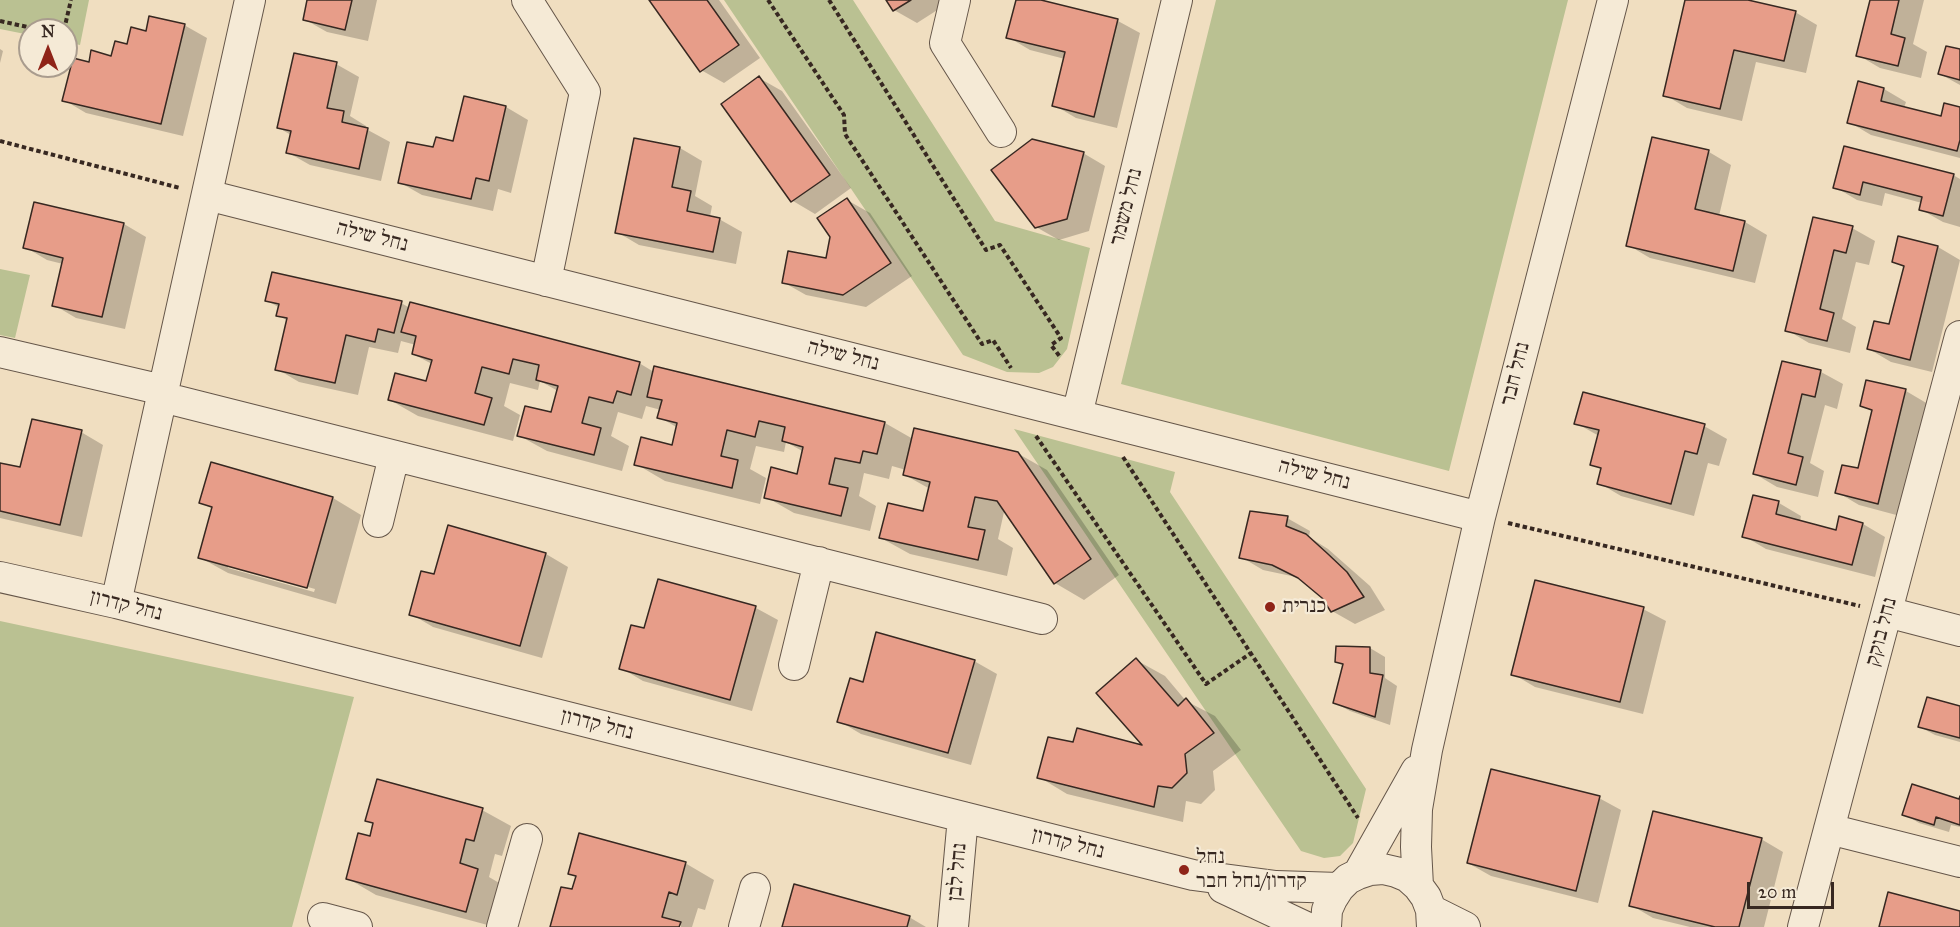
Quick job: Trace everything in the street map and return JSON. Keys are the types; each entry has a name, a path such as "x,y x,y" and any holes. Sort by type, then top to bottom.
{"street":[{"path":"116,603 250,0"},
{"path":"527,0 585,92 546,281"},
{"path":"955,0 945,43 1001,132"},
{"name":"נחל משמר","path":"1087,408 1177,0"},
{"name":"נחל חבר","path":"1427,908 1416,847 1418,809 1427,750 1480,517 1612,0"},
{"name":"נחל שילה","path":"207,195 546,281 1087,408 1480,517"},
{"name":"נחל בוקק","path":"1803,927 1959,343"},
{"path":"0,352 394,456 1042,619"},
{"path":"378,522 394,456"},
{"path":"794,665 819,562"},
{"name":"נחל קדרון","path":"0,577 116,603 1193,875 1276,886 1348,881 1370,870 1396,872 1408,878 1427,908"},
{"path":"1887,612 1960,631"},
{"name":"נחל חבר","path":"1326,927 1327,910 1374,844 1427,750"},
{"name":"נחל לבן","path":"953,927 963,817"},
{"path":"1829,829 1960,862"},
{"path":"502,927 527,839"},
{"name":"נחל קדרון","path":"1193,875 1306,927"},
{"path":"744,927 755,888"},
{"path":"1427,908 1465,927"},
{"path":"323,918 357,927"}],"path":[{"path":"67,18 71,0"},
{"path":"829,0 986,250 1000,245 1061,338 1051,345 1087,408 1374,844"},
{"path":"0,21 18,25"},
{"path":"0,141 207,195"},
{"path":"1480,517 1887,612"}],"green space":[{"path":"0,0 89,0 80,45 78,45 78,18 18,18 18,33 0,29"},
{"path":"724,0 853,0 995,221 1090,248 1067,349 1053,367 1039,373 1007,372 963,355"},
{"path":"1216,0 1568,0 1449,471 1121,384"},
{"path":"0,269 30,275 15,338 0,335"},
{"path":"1014,429 1175,472 1170,492 1366,789 1353,843 1340,856 1324,858 1301,851"},
{"path":"0,621 354,697 292,927 0,927"}],"building":[{"path":"307,0 352,0 345,30 303,20"},
{"path":"649,0 707,0 739,45 700,72"},
{"path":"886,0 911,0 893,11"},
{"path":"1016,0 1041,0 1118,19 1094,117 1052,106 1065,52 1006,38"},
{"path":"1685,0 1748,0 1796,11 1784,61 1734,50 1720,109 1663,96"},
{"path":"1870,0 1899,0 1891,34 1905,38 1898,66 1856,56"},
{"path":"149,16 185,24 161,124 62,101 68,78 78,78 78,59 89,62 91,50 111,56 115,41 127,44 131,27 146,31"},
{"path":"1946,46 1960,49 1960,80 1938,74"},
{"path":"294,53 337,62 327,108 344,111 342,122 368,128 359,169 286,153 291,131 277,128"},
{"path":"759,76 830,175 791,202 721,104"},
{"path":"1858,81 1884,88 1881,101 1941,116 1944,103 1960,107 1960,140 1957,151 1847,123"},
{"path":"464,96 506,106 489,181 476,178 471,199 398,183 407,142 433,147 436,137 453,141"},
{"path":"1652,137 1709,150 1695,209 1745,221 1733,271 1626,246"},
{"path":"634,138 680,147 672,187 691,191 687,211 720,218 713,252 615,233"},
{"path":"1032,139 1084,152 1067,219 1035,228 991,170"},
{"path":"1844,146 1954,174 1943,216 1919,210 1922,197 1863,182 1860,195 1833,188"},
{"path":"847,198 891,263 843,295 782,283 788,251 826,258 830,237 817,218"},
{"path":"34,202 124,223 102,317 52,306 63,258 23,248"},
{"path":"1813,217 1853,226 1846,253 1834,250 1820,309 1834,313 1827,341 1785,331"},
{"path":"1898,236 1938,246 1910,360 1867,349 1874,321 1889,324 1904,266 1892,262"},
{"path":"272,272 402,301 394,333 378,329 375,342 346,335 335,383 275,370 287,318 276,316 279,304 265,301"},
{"path":"410,302 640,362 631,395 617,391 613,403 589,397 582,423 601,428 594,455 517,436 525,406 551,412 558,386 536,380 539,365 513,359 509,374 482,367 475,393 492,398 484,425 388,400 395,373 426,381 432,360 412,354 416,336 401,332"},
{"path":"1782,361 1821,370 1815,397 1802,394 1788,453 1803,457 1796,485 1753,474"},
{"path":"654,366 885,422 877,454 863,451 860,463 835,458 829,484 848,488 841,516 764,498 771,467 797,474 803,447 782,441 785,427 759,421 755,437 727,430 721,456 738,460 732,488 634,465 641,437 672,445 677,423 657,418 662,400 647,397"},
{"path":"1866,380 1906,389 1878,504 1835,493 1842,465 1858,468 1872,410 1860,406"},
{"path":"1583,392 1705,424 1697,454 1685,451 1671,504 1597,484 1601,468 1590,465 1599,430 1574,424"},
{"path":"32,419 82,430 60,525 0,511 0,463 20,467"},
{"path":"914,428 1018,452 1091,559 1054,584 997,501 975,497 968,527 985,530 978,560 879,538 888,503 923,511 930,482 903,475"},
{"path":"211,462 333,497 307,588 198,558 212,507 199,503"},
{"path":"1753,495 1779,501 1776,514 1836,530 1839,516 1863,523 1852,565 1742,537"},
{"path":"1250,511 1288,516 1286,526 1306,534 1328,554 1347,572 1364,597 1331,612 1322,598 1298,578 1272,565 1239,558"},
{"path":"448,525 546,553 520,646 409,615 421,571 434,574"},
{"path":"658,579 756,606 730,700 619,669 631,625 644,628"},
{"path":"1535,580 1644,607 1620,702 1511,675"},
{"path":"876,632 975,660 948,753 837,722 850,678 863,682"},
{"path":"1336,646 1370,647 1370,673 1383,675 1375,717 1333,703 1343,664 1335,662"},
{"path":"1136,658 1178,706 1186,698 1214,733 1185,754 1187,773 1172,788 1158,786 1154,807 1037,778 1048,737 1073,742 1077,728 1142,745 1096,693"},
{"path":"1927,697 1960,706 1960,738 1918,727"},
{"path":"1491,769 1600,796 1576,891 1467,863"},
{"path":"377,779 483,808 474,841 466,839 460,863 478,869 466,912 346,879 358,833 370,836 373,823 365,821"},
{"path":"1912,784 1959,799 1960,796 1960,825 1936,817 1934,825 1902,815"},
{"path":"1653,811 1762,838 1739,927 1715,927 1629,906"},
{"path":"579,833 686,862 677,895 669,892 662,917 681,922 679,927 550,927 561,887 572,889 576,876 568,874"},
{"path":"794,884 910,916 907,927 782,927"},
{"path":"1888,892 1960,911 1960,927 1879,927"}],"place":[{"name":"כנרית","path":"1270,607"},
{"name":"נחל קדרון/נחל חבר","path":"1184,870"}]}
